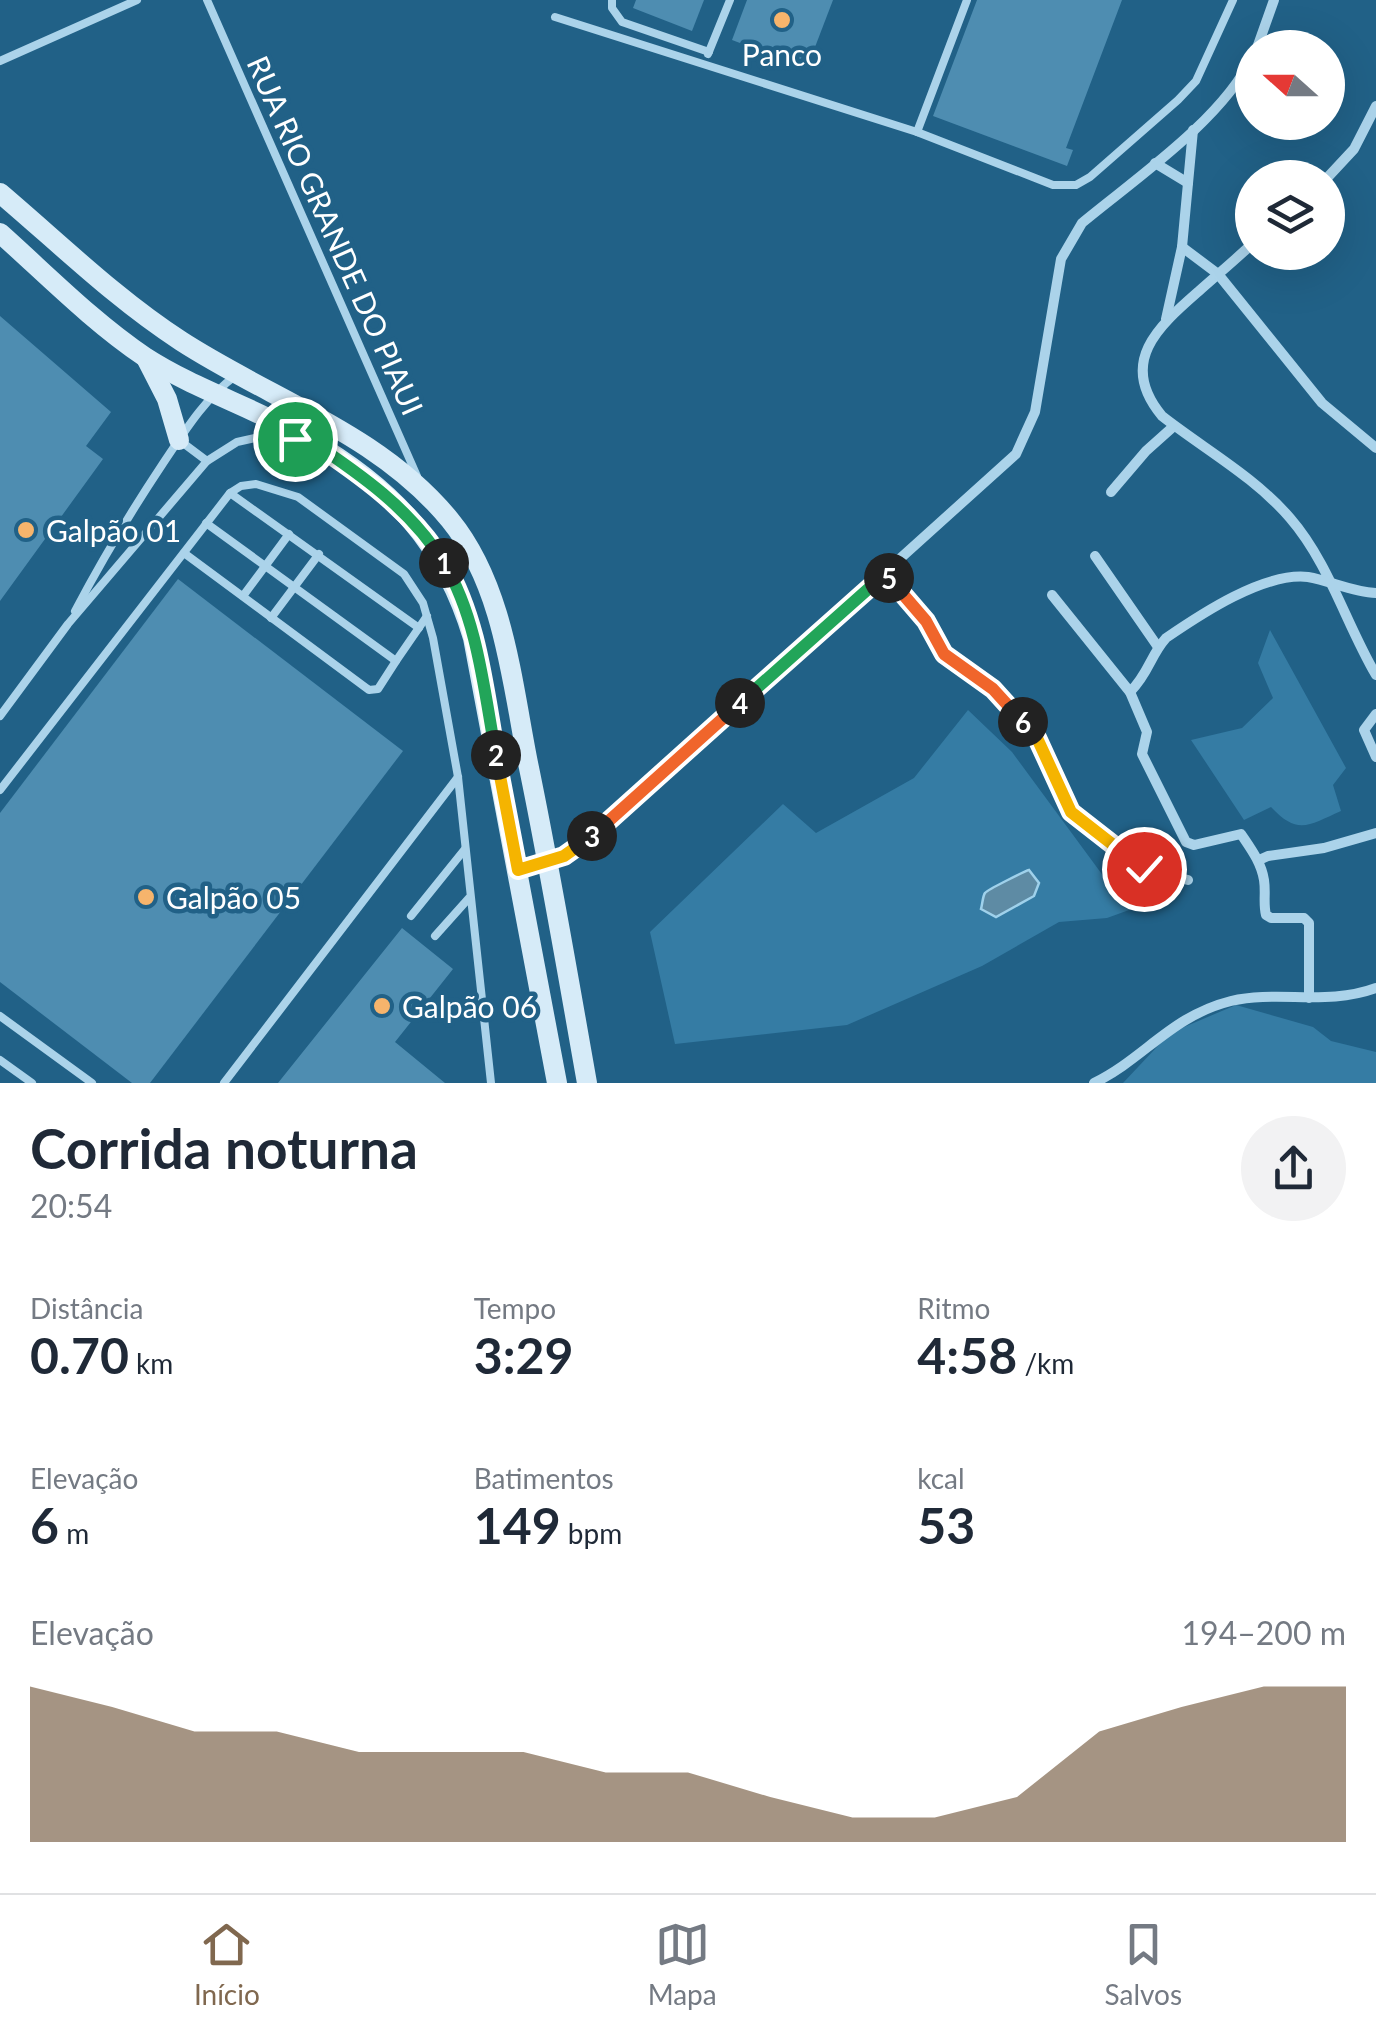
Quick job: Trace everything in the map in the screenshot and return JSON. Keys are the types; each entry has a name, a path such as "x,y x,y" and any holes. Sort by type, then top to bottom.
{"street":[{"path":"1263,30 1274,0"},
{"path":"518,870 564,856 588,840 995,475 1024,442 1036,412 1066,247 1082,223 1154,164 1235,86"},
{"path":"1344,160 1354,149 1376,106"},
{"path":"1166,319 1182,247 1193,129"},
{"path":"1154,164 1188,184"},
{"path":"0,193 155,322 236,376 376,451 422,489 466,543 489,594 506,652 587,1083"},
{"path":"0,234 145,356 308,439 354,470 404,512 434,548 452,577 474,638 557,1083"},
{"path":"1182,247 1218,274 1322,403 1376,448"},
{"path":"1235,259 1152,336 1146,348 1144,375 1153,406 1268,496 1292,520 1333,585 1354,637 1376,674"},
{"path":"145,356 167,399 179,440"},
{"path":"1111,492 1174,426"},
{"path":"1095,556 1158,646"},
{"path":"885,574 926,621 944,654 993,689 1037,738 1071,812 1144,869 1188,880"},
{"path":"1130,692 1148,672 1158,646 1175,632 1265,582 1305,577 1376,593"},
{"path":"1052,595 1130,692 1148,732 1142,754 1186,842 1194,845 1241,834 1259,860 1266,915 1304,918 1309,924 1309,998"},
{"path":"1375,755 1364,730 1376,714"},
{"path":"1259,860 1376,833"},
{"path":"1094,1083 1176,1024 1206,1009 1236,1000 1338,998 1376,988"}],"lane":[{"path":"0,61 137,0"},
{"name":"RUA RIO GRANDE DO PIAUI","path":"207,0 422,489"},
{"path":"612,0 612,8 622,22 709,52"},
{"path":"705,63 730,0"},
{"path":"917,132 967,0"},
{"path":"555,18 917,132 1053,185 1076,184 1105,164 1196,81 1233,0"},
{"path":"68,624 112,541 179,440 214,393 236,376"},
{"path":"0,716 68,624 207,462 237,442 255,438 308,439 323,420"},
{"path":"179,440 207,462"},
{"path":"0,790 230,493 241,486 256,484 298,497 404,574 427,616 458,777 491,1083"},
{"path":"230,493 418,628"},
{"path":"206,523 396,661"},
{"path":"243,596 289,534"},
{"path":"184,552 369,690 378,689 427,616"},
{"path":"271,618 319,554"},
{"path":"224,1083 458,777"},
{"path":"411,916 466,848"},
{"path":"435,936 469,897"},
{"path":"0,1016 92,1083"},
{"path":"0,1060 32,1083"}],"shaded area":[{"path":"1270,630 1346,768 1333,785 1341,811 1304,825 1289,822 1271,807 1244,820 1191,740 1242,728 1273,698 1258,663"},
{"path":"968,710 1012,752 1104,877 1154,901 1107,918 1059,922 982,966 847,1025 675,1044 650,932 783,804 816,833 914,778"},
{"path":"1029,870 1039,883 1034,896 996,917 981,909 985,893"},
{"path":"1236,1005 1313,1027 1331,1041 1376,1052 1376,1083 1123,1083 1170,1033"}],"building":[{"name":"Panco","path":"636,0 704,0 692,31 633,8"},
{"name":"Panco","path":"747,0 833,0 807,68 732,40"},
{"path":"977,0 1122,0 1066,148 1073,150 1067,166 933,116"},
{"name":"Galpão 01","path":"0,316 111,412 86,446 103,459 0,601"},
{"name":"Galpão 05","path":"178,579 403,751 150,1083 132,1083 0,982 0,813"},
{"name":"Galpão 06","path":"402,928 453,969 395,1042 445,1083 278,1083"}],"place":[{"name":"Panco","path":"782,20"},
{"name":"Galpão 01","path":"26,530"},
{"name":"Galpão 05","path":"146,897"},
{"name":"Galpão 06","path":"382,1006"}],"route":[{"path":"295,439 308,439 374,484 404,512 452,577 474,638 518,870 564,856 588,840 885,574 926,621 944,654 993,689 1037,738 1071,812 1144,869"}]}
